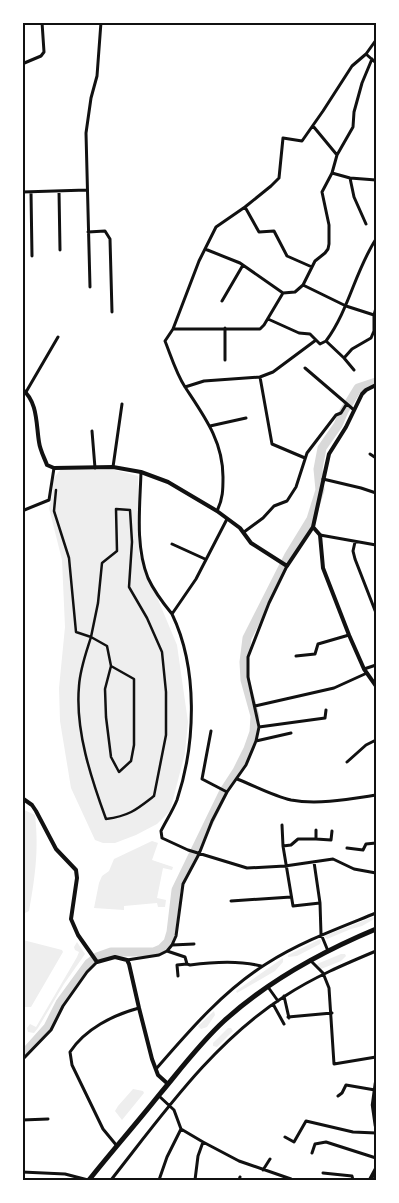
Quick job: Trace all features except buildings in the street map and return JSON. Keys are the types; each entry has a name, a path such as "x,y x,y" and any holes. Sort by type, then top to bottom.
{"highway":[{"path":"89,1180 168,1084 224,1020 268,986 310,960 376,929"}],"main road":[{"path":"376,1083 376,1126"},
{"path":"371,1180 376,1169"}],"street":[{"path":"22,64 41,56 44,52 42,22"},
{"path":"90,287 87,123 97,76 101,22"},
{"path":"217,511 222,502 223,490 223,469 219,445 196,401 185,388 165,341 173,329 205,249 216,227 245,207 279,178 283,138 302,141 352,66 366,54 376,40"},
{"path":"366,54 376,63"},
{"path":"205,249 243,265 283,293 294,292 303,285 315,262 325,253 329,244 329,225 322,192 332,173 337,155 353,127 354,112 362,83 372,59"},
{"path":"313,126 337,155"},
{"path":"332,173 350,178 376,180"},
{"path":"350,178 354,197 366,224"},
{"path":"22,192 87,190"},
{"path":"59,191 60,250"},
{"path":"31,192 32,256"},
{"path":"245,207 259,232 274,231 287,256 312,267"},
{"path":"88,232 105,231 110,239 112,312"},
{"path":"268,320 299,333 310,334 320,344 326,341 338,324 365,258 376,240"},
{"path":"222,301 243,265"},
{"path":"303,285 346,306 374,315"},
{"path":"173,329 260,329 268,320 283,293"},
{"path":"344,358 352,349 371,338 374,331 376,308"},
{"path":"225,328 225,360"},
{"path":"58,337 24,391 34,407 40,444 47,465 54,468 113,467 141,472 168,482 217,511 244,532 251,543 287,566"},
{"path":"185,388 204,381 260,376 273,372 316,340"},
{"path":"326,341 354,370"},
{"path":"305,368 350,407"},
{"path":"260,376 272,444 305,458"},
{"path":"244,532 263,518 274,506 287,501 296,487 305,458 336,415 350,407 366,390 376,385"},
{"path":"113,467 122,404"},
{"path":"22,1060 51,1030 63,1006 96,961 115,957 127,960 159,954 167,951 172,945 176,936 183,884 199,854 212,821 227,792 246,765 256,741 259,727 248,677 248,657 269,604 287,566 314,527 329,454 346,427 350,407"},
{"path":"210,426 246,418"},
{"path":"92,431 95,468"},
{"path":"370,454 376,458"},
{"path":"22,511 49,500 54,468"},
{"path":"141,472 140,536 142,559 151,584 158,597 172,614 179,630 190,687 191,718 186,762 176,801 161,830 162,838 199,854 247,868 286,866 333,860 354,869 376,872"},
{"path":"323,479 376,493"},
{"path":"56,490 54,510 69,558 76,632 91,637 107,646 111,666 105,689 106,717 111,757 119,772 131,761 134,745 134,679 111,666"},
{"path":"116,509 130,510 132,542 129,587 147,618 162,652 166,692 166,735 154,796 122,817 106,818 90,773 82,736 79,687 82,664 91,637 98,603 102,563 117,551 116,509"},
{"path":"172,614 185,595 227,519"},
{"path":"314,527 320,534 323,568 348,635 366,671 376,686"},
{"path":"320,534 376,545"},
{"path":"355,542 353,551 355,559 375,602 376,613"},
{"path":"172,544 205,559"},
{"path":"296,656 315,654 318,644 348,635"},
{"path":"255,706 334,688 376,665"},
{"path":"259,727 325,718 326,710"},
{"path":"211,731 202,779 227,792"},
{"path":"256,741 291,733"},
{"path":"347,762 366,745 376,740"},
{"path":"237,779 292,800 354,799 376,795"},
{"path":"22,798 36,810 56,849 76,870 77,878 71,919 88,952 96,961"},
{"path":"282,825 283,846 294,907 320,903"},
{"path":"316,830 316,839"},
{"path":"283,846 291,846 298,840 331,840 332,831"},
{"path":"347,848 363,850 366,844 376,844"},
{"path":"314,862 320,903 321,934 328,951"},
{"path":"231,901 291,898"},
{"path":"156,1069 204,1015 233,988 262,966 321,934 376,913"},
{"path":"172,945 194,944"},
{"path":"167,951 186,957 187,964"},
{"path":"111,1180 170,1106 222,1046 284,996 323,973 376,951"},
{"path":"127,960 131,969 139,1008 156,1069 158,1074 168,1084"},
{"path":"310,960 323,973 329,988 334,1064 376,1057"},
{"path":"178,976 177,965 187,964 190,966 238,962 262,966"},
{"path":"268,986 278,1001"},
{"path":"284,996 289,1018 332,1013"},
{"path":"274,1004 284,1024"},
{"path":"117,1146 103,1129 72,1064 70,1052 80,1038 123,1012 139,1008"},
{"path":"338,1096 346,1085 376,1090"},
{"path":"158,1096 170,1106 180,1129 227,1156 290,1180"},
{"path":"22,1120 48,1119"},
{"path":"286,1137 294,1142 306,1121 353,1132 376,1133"},
{"path":"159,1180 180,1129"},
{"path":"194,1180 198,1156 203,1142"},
{"path":"312,1153 315,1144 326,1142 376,1158"},
{"path":"263,1170 270,1159"},
{"path":"22,1172 65,1174 89,1180"},
{"path":"322,1172 352,1176 353,1180"}],"shaded area":[{"path":"61,469 115,470 138,476 139,554 177,645 188,722 185,753 170,811 157,824 115,843 103,843 95,840 71,788 60,721 59,688 65,627 62,560 49,508 53,491 53,479"},
{"path":"22,809 35,815 37,840 35,875 29,911 23,914"},
{"path":"152,841 158,843 152,860 173,867 172,870 163,868 157,898 166,900 165,907 158,907 157,903 124,906 124,910 94,908 99,883 102,876 109,871 114,859"},
{"path":"376,916 376,918 362,926 327,939 324,936"},
{"path":"320,939 320,944 297,956 288,957 288,955"},
{"path":"23,940 62,950 63,952 31,1007 23,1007"},
{"path":"77,942 85,954 64,984 38,1028 34,1033 28,1032 27,1028 30,1024 36,1027 77,957 79,952 74,947"},
{"path":"341,954 346,956 341,961 321,969 317,964"},
{"path":"283,958 283,962 275,971 237,993 236,991"},
{"path":"214,1011 215,1015 207,1027 201,1029 198,1026"},
{"path":"228,1028 231,1028 233,1031 217,1047 213,1046 213,1043"},
{"path":"133,1089 143,1091 144,1093 122,1120 115,1111"}],"waterway":[{"path":"22,1056 48,1027 60,1003 89,963 97,957 111,952 154,952 161,949 168,942 176,890 224,791 248,749 254,732 255,716 245,680 244,662 247,638 289,555 311,519 320,490 318,469 322,448 338,425 358,388 376,382"}]}
